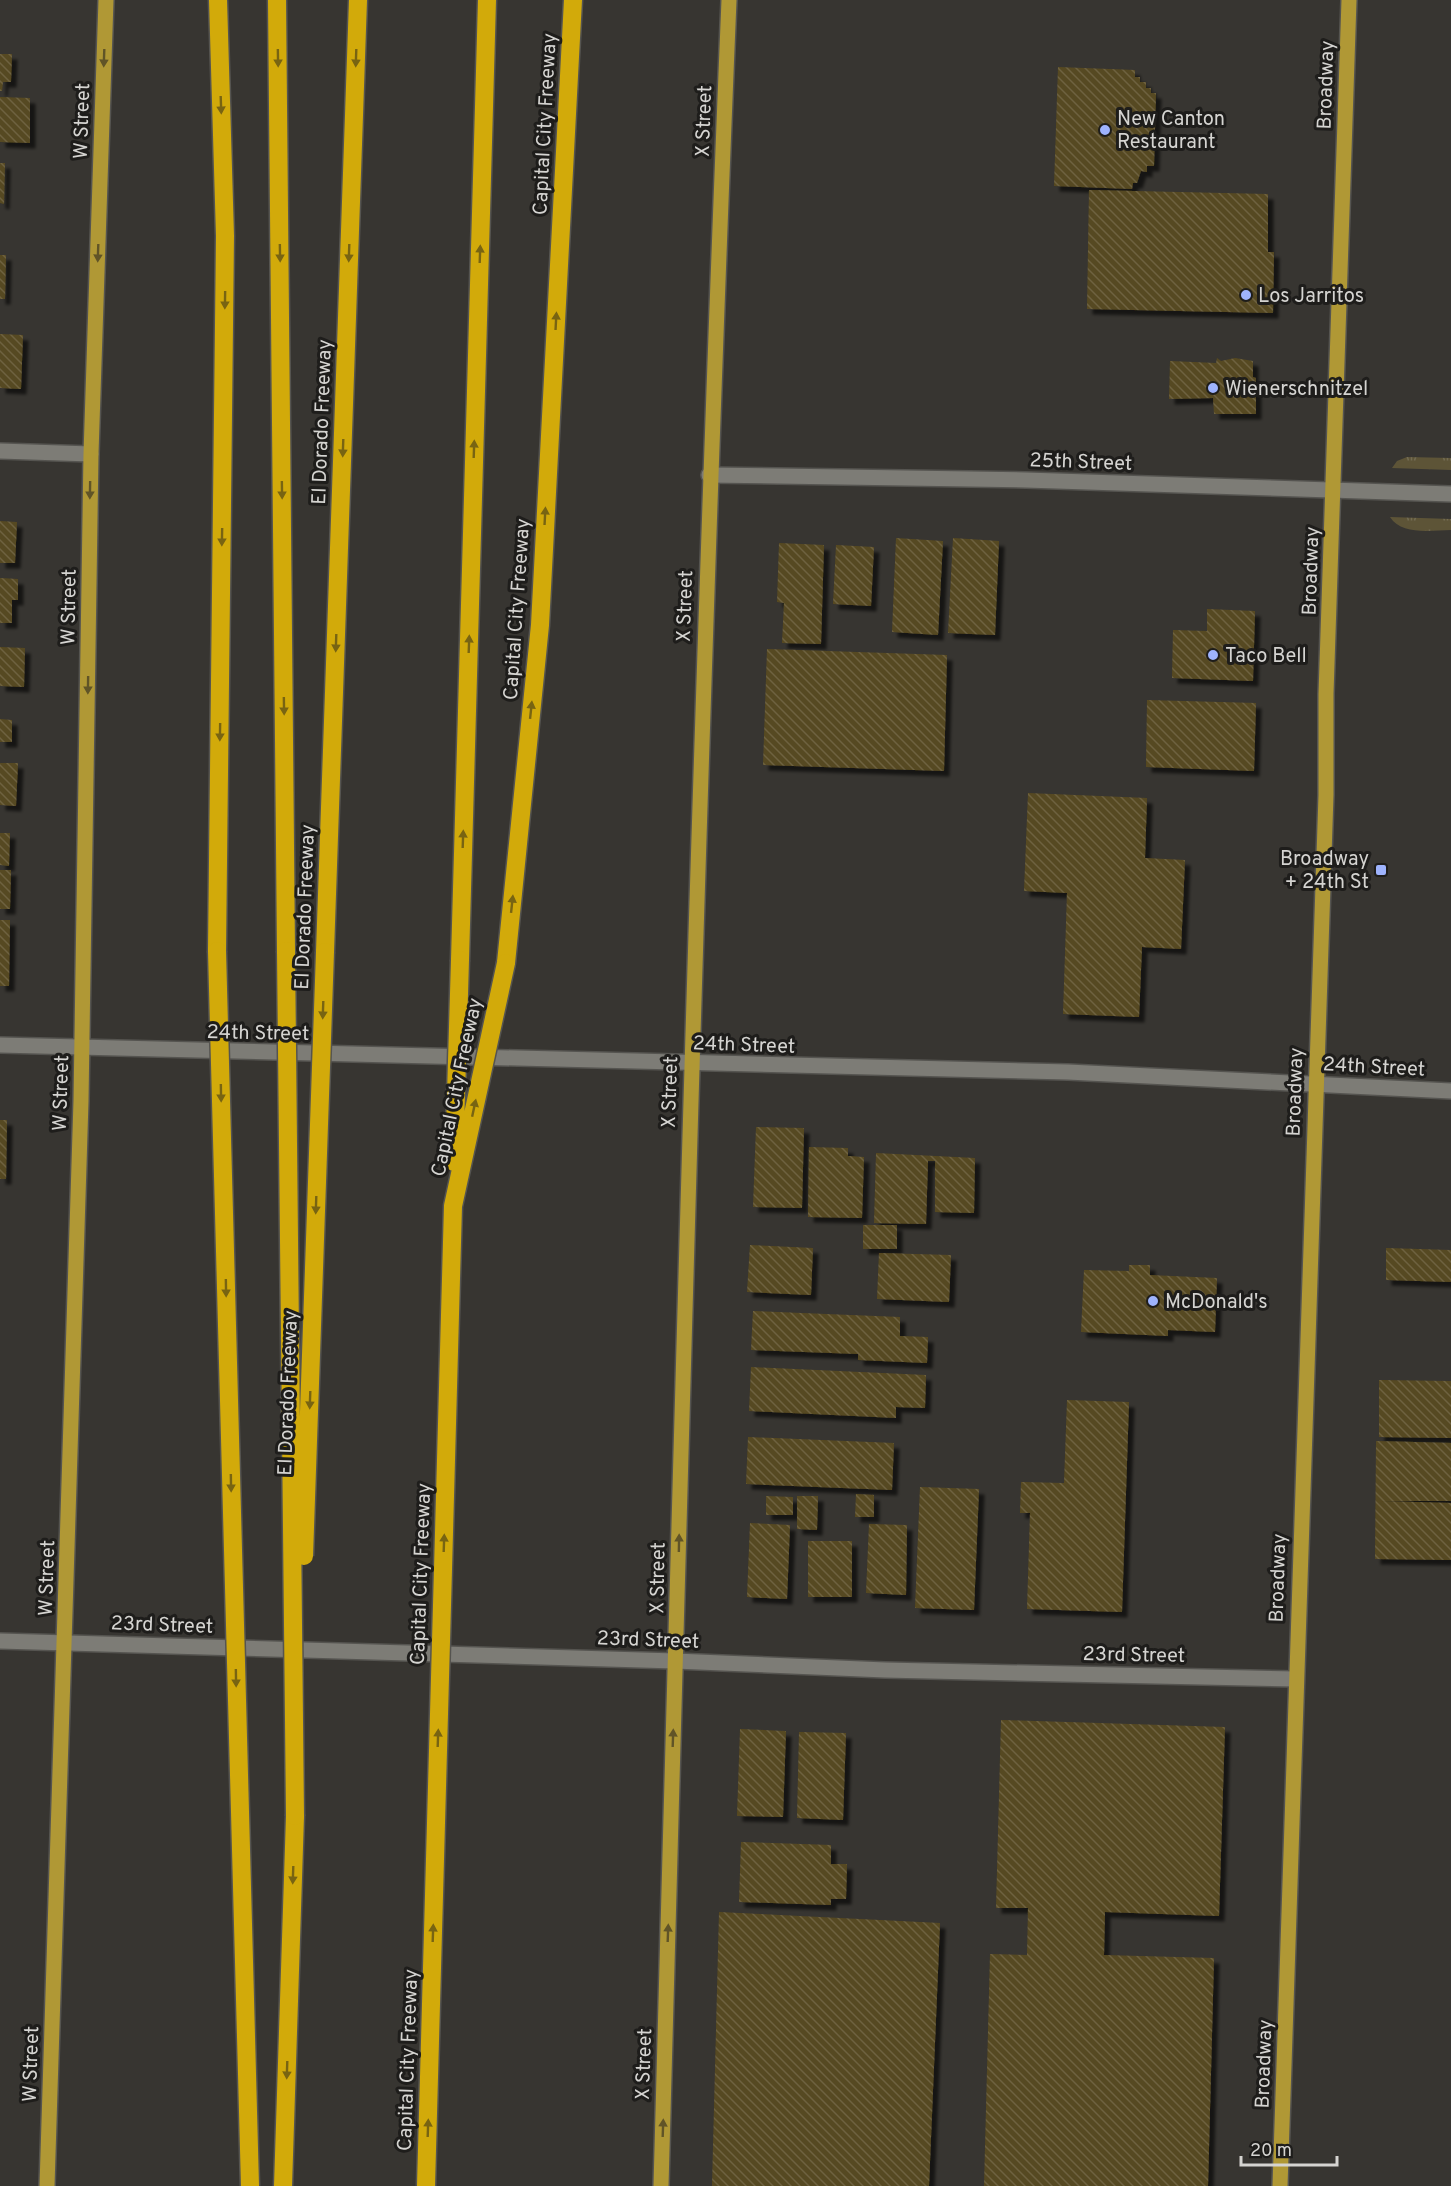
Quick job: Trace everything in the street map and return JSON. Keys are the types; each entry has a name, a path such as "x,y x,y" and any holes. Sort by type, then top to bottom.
{"highway":[{"path":"218,0 225,236 217,951 250,2186"},
{"path":"277,0 295,1816 283,2186"},
{"name":"El Dorado Freeway","path":"295,1816 358,0"},
{"path":"453,1206 487,0"},
{"name":"Capital City Freeway","path":"426,2186 453,1206 506,963 540,625 573,0"}],"main road":[{"name":"W Street","path":"47,2186 82,1048 91,454 106,0"},
{"name":"X Street","path":"661,2186 690,1064 709,475 729,0"},
{"name":"Broadway","path":"1280,2186 1349,0"}],"street":[{"path":"0,451 91,454"},
{"name":"25th Street","path":"709,475 1014,480 1451,494"},
{"name":"24th Street","path":"0,1045 1068,1072 1451,1091"},
{"name":"23rd Street","path":"0,1641 675,1661 885,1670 1295,1679"}],"green space":[{"path":"1407,457 1451,458 1451,470 1392,468 1397,461"},
{"path":"1390,517 1451,519 1451,530 1418,531 1402,527"}],"building":[{"path":"0,54 12,54 11,82 3,82 2,91 0,91"},
{"name":"New Canton Restaurant","path":"1058,67 1135,70 1135,77 1140,77 1140,82 1146,82 1146,88 1151,88 1151,93 1156,93 1154,166 1147,166 1147,172 1141,171 1132,189 1054,186"},
{"path":"0,97 30,98 30,143 0,142"},
{"path":"0,163 5,163 4,204 0,203"},
{"path":"1089,190 1268,194 1268,252 1274,252 1273,313 1087,309"},
{"path":"0,255 6,255 5,299 0,299"},
{"path":"0,334 23,335 21,389 0,388"},
{"name":"Wienerschnitzel","path":"1217,358 1221,361 1235,358 1253,361 1253,377 1256,378 1256,414 1214,414 1213,398 1169,399 1170,361 1216,363"},
{"path":"0,521 17,522 15,563 0,563"},
{"path":"896,538 943,541 938,635 892,632"},
{"path":"953,538 999,541 995,635 948,633"},
{"path":"779,543 824,545 821,644 782,643 784,603 777,602"},
{"path":"836,545 874,547 871,606 833,604"},
{"path":"0,578 18,579 18,600 12,600 12,623 0,623"},
{"name":"Taco Bell","path":"1207,609 1255,611 1253,681 1172,678 1173,630 1207,631"},
{"path":"0,647 25,648 24,687 0,686"},
{"path":"767,649 947,655 944,771 763,765"},
{"path":"1147,700 1256,703 1254,771 1146,767"},
{"path":"0,719 12,720 12,742 0,742"},
{"path":"0,763 18,763 16,806 0,805"},
{"path":"1028,793 1147,798 1145,858 1185,860 1181,949 1142,947 1139,1017 1063,1014 1067,893 1024,891"},
{"path":"0,833 10,833 9,866 0,865"},
{"path":"0,870 11,870 10,909 0,909"},
{"path":"0,920 10,920 9,986 0,986"},
{"path":"0,1120 7,1120 6,1179 0,1179"},
{"path":"756,1127 804,1128 802,1208 753,1207"},
{"path":"809,1147 848,1148 848,1156 864,1157 862,1218 808,1217"},
{"path":"876,1153 975,1158 974,1213 935,1212 935,1161 928,1161 926,1224 874,1223"},
{"path":"863,1225 897,1225 897,1249 863,1249"},
{"path":"750,1245 813,1248 811,1295 747,1292"},
{"path":"1386,1248 1451,1250 1451,1282 1386,1280"},
{"path":"879,1253 951,1255 949,1302 877,1299"},
{"path":"1129,1265 1150,1265 1150,1275 1217,1278 1215,1332 1168,1330 1168,1336 1081,1332 1084,1270 1129,1271"},
{"path":"753,1311 900,1317 900,1336 928,1337 927,1363 858,1360 858,1354 751,1350"},
{"path":"751,1367 926,1375 925,1408 896,1407 896,1418 749,1411"},
{"path":"1379,1380 1451,1381 1451,1438 1379,1437"},
{"path":"1067,1400 1129,1402 1122,1612 1027,1609 1030,1513 1020,1513 1021,1482 1064,1483"},
{"path":"748,1437 894,1443 892,1490 746,1484"},
{"path":"1376,1441 1451,1443 1451,1501 1380,1501 1451,1503 1451,1560 1375,1559"},
{"path":"920,1487 979,1489 974,1610 915,1608"},
{"path":"856,1494 874,1495 874,1517 855,1517"},
{"path":"766,1496 793,1497 793,1515 766,1515"},
{"path":"797,1496 818,1496 817,1530 797,1529"},
{"path":"750,1523 790,1525 787,1599 747,1597"},
{"path":"869,1524 907,1525 906,1595 866,1593"},
{"path":"808,1541 852,1541 852,1597 808,1597"},
{"path":"1001,1720 1225,1727 1219,1916 1105,1912 1104,1955 1214,1958 1208,2186 984,2186 990,1954 1027,1955 1028,1908 996,1908"},
{"path":"740,1729 786,1731 783,1817 737,1816"},
{"path":"799,1732 846,1733 843,1820 797,1818"},
{"path":"741,1842 831,1845 831,1864 847,1864 846,1899 831,1899 831,1905 739,1902"},
{"path":"719,1912 940,1923 929,2186 712,2186"}],"place":[{"name":"New Canton Restaurant","path":"1105,130"},
{"name":"Los Jarritos","path":"1246,295"},
{"name":"Wienerschnitzel","path":"1213,388"},
{"name":"Taco Bell","path":"1213,655"},
{"name":"Broadway + 24th St","path":"1381,870"},
{"name":"McDonald's","path":"1153,1301"}]}
